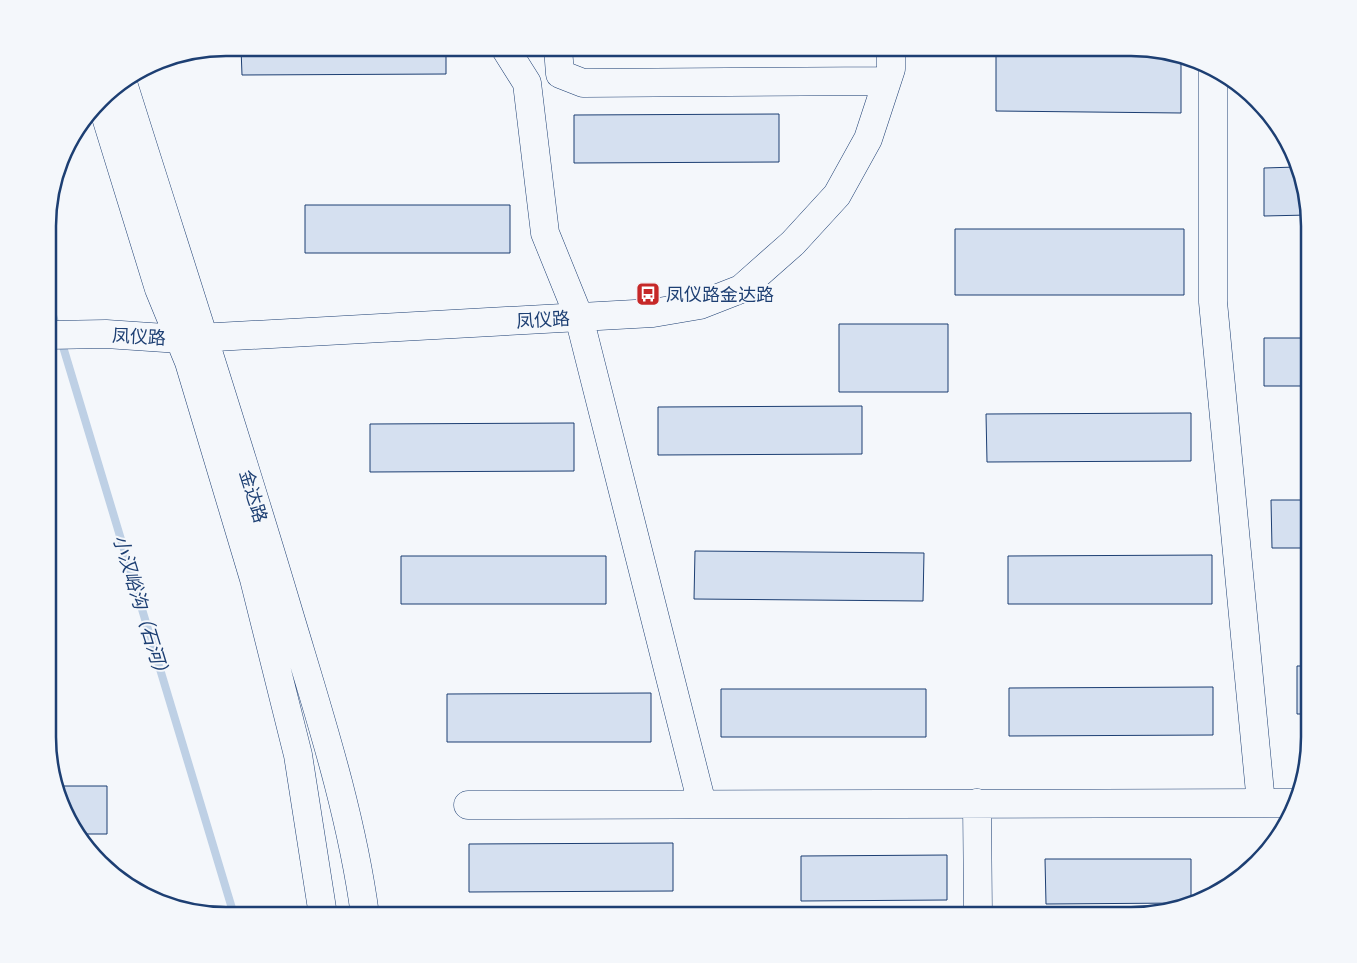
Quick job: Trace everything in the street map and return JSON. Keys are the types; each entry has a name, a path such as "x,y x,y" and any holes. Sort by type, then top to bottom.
{"street":[{"path":"511,56 527,83 545,233 579,317 702,804"},
{"path":"559,56 560,74 583,83 887,81"},
{"name":"凤仪路","path":"56,335 106,334 192,338 653,313 700,305 741,288 793,243 837,195 868,139 891,68 891,57"},
{"path":"1213,78 1213,302 1261,803"},
{"name":"金达路","path":"125,90 192,338 248,477 330,754 360,876 364,906"},
{"name":"金达路","path":"103,109 159,289 192,338 189,362 254,579 298,755 322,906"},
{"path":"468,805 1288,803"},
{"path":"977,804 978,907"}],"building":[{"path":"241,56 446,56 446,74 242,75"},
{"path":"996,57 1142,57 1181,64 1181,113 996,111"},
{"path":"779,114 779,162 574,163 574,115"},
{"path":"1290,167 1295,182 1300,215 1264,216 1264,168"},
{"path":"305,205 510,205 510,253 305,253"},
{"path":"955,229 1184,229 1184,295 955,295"},
{"path":"839,324 948,324 948,392 839,392"},
{"path":"1264,338 1300,338 1300,386 1264,386"},
{"path":"862,406 862,454 658,455 658,407"},
{"path":"1191,413 1191,461 987,462 986,414"},
{"path":"574,423 574,471 370,472 370,424"},
{"path":"1271,500 1300,500 1300,548 1272,548"},
{"path":"695,551 924,553 923,601 694,599"},
{"path":"1212,555 1212,604 1008,604 1008,556"},
{"path":"401,556 606,556 606,604 401,604"},
{"path":"1297,666 1300,666 1300,714 1297,714"},
{"path":"1213,687 1213,735 1009,736 1009,688"},
{"path":"721,689 926,689 926,737 721,737"},
{"path":"651,693 651,742 447,742 447,694"},
{"path":"64,786 107,786 107,834 87,834 69,802"},
{"path":"673,843 673,891 469,892 469,844"},
{"path":"947,855 947,900 801,901 801,856"},
{"path":"1045,859 1191,859 1191,896 1175,901 1163,903 1046,904"}],"waterway":[{"name":"小汉峪沟（石河）","path":"61,340 231,906"}],"place":[{"name":"凤仪路金达路","path":"648,294"}]}
